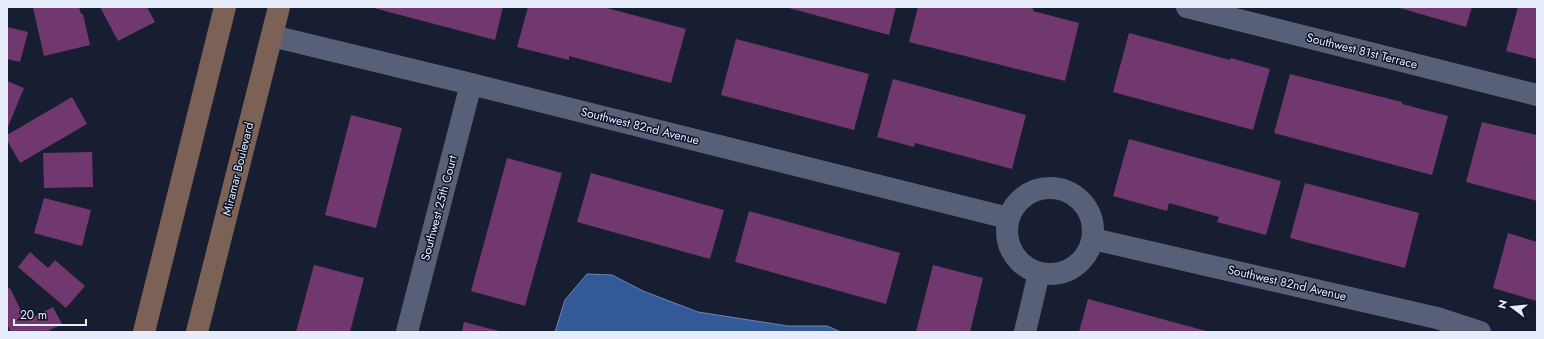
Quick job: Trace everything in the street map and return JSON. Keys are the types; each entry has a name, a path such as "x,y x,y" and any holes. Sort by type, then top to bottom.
{"street":[{"path":"144,332 225,7"},
{"name":"Miramar Boulevard","path":"197,332 279,7"},
{"name":"Southwest 81st Terrace","path":"1187,7 1537,95"},
{"name":"Southwest 82nd Avenue","path":"272,36 1008,218"},
{"name":"Southwest 25th Court","path":"407,332 471,84"},
{"path":"1053,187 1067,191 1079,198 1088,210 1093,224 1093,239 1088,252 1079,264 1067,271 1053,274 1039,273 1026,268 1016,258 1009,246 1006,232 1008,218 1015,205 1025,195 1038,189 1053,187"},
{"name":"Southwest 82nd Avenue","path":"1093,239 1437,318 1480,332"},
{"path":"1025,332 1039,273"}],"water":[{"path":"587,274 612,275 643,291 698,312 788,326 827,326 841,332 555,332 565,300"}],"building":[{"path":"79,7 81,14 83,14 90,45 44,56 33,8"},
{"path":"100,7 147,7 155,22 118,41"},
{"path":"370,7 503,7 495,40"},
{"path":"528,7 603,7 686,29 671,83 569,56 569,60 517,47"},
{"path":"785,7 896,7 889,35"},
{"path":"918,7 1027,7 1034,9 1033,11 1079,23 1065,81 909,42"},
{"path":"1396,7 1472,7 1466,27"},
{"path":"1518,7 1537,7 1537,59 1506,51"},
{"path":"7,27 28,32 20,62 7,59"},
{"path":"1129,33 1270,69 1253,130 1113,92"},
{"path":"736,39 869,74 854,130 721,95"},
{"path":"1290,74 1402,102 1402,104 1448,116 1432,175 1274,133"},
{"path":"893,79 1026,115 1012,169 915,143 914,147 877,137"},
{"path":"7,81 24,88 7,129"},
{"path":"72,97 87,124 20,163 7,140 7,135"},
{"path":"351,115 402,128 376,228 325,215"},
{"path":"1482,122 1537,135 1537,201 1466,182"},
{"path":"1129,139 1281,181 1266,235 1217,222 1219,217 1169,203 1167,211 1113,196"},
{"path":"92,152 93,187 44,188 43,153"},
{"path":"507,158 562,173 525,306 471,291"},
{"path":"591,173 724,210 710,259 577,222"},
{"path":"1305,183 1419,213 1405,268 1290,238"},
{"path":"44,198 91,210 82,246 34,233"},
{"path":"749,211 900,253 886,304 735,262"},
{"path":"1508,233 1537,242 1537,301 1493,288"},
{"path":"30,252 48,268 55,260 85,286 66,308 18,267"},
{"path":"314,265 364,278 350,332 296,332"},
{"path":"933,265 983,278 970,332 916,332"},
{"path":"10,288 26,321 53,307 62,324 46,332 11,332 7,324 7,289"},
{"path":"1088,299 1210,332 1079,332"},
{"path":"464,322 499,331 499,332 462,332"}]}
